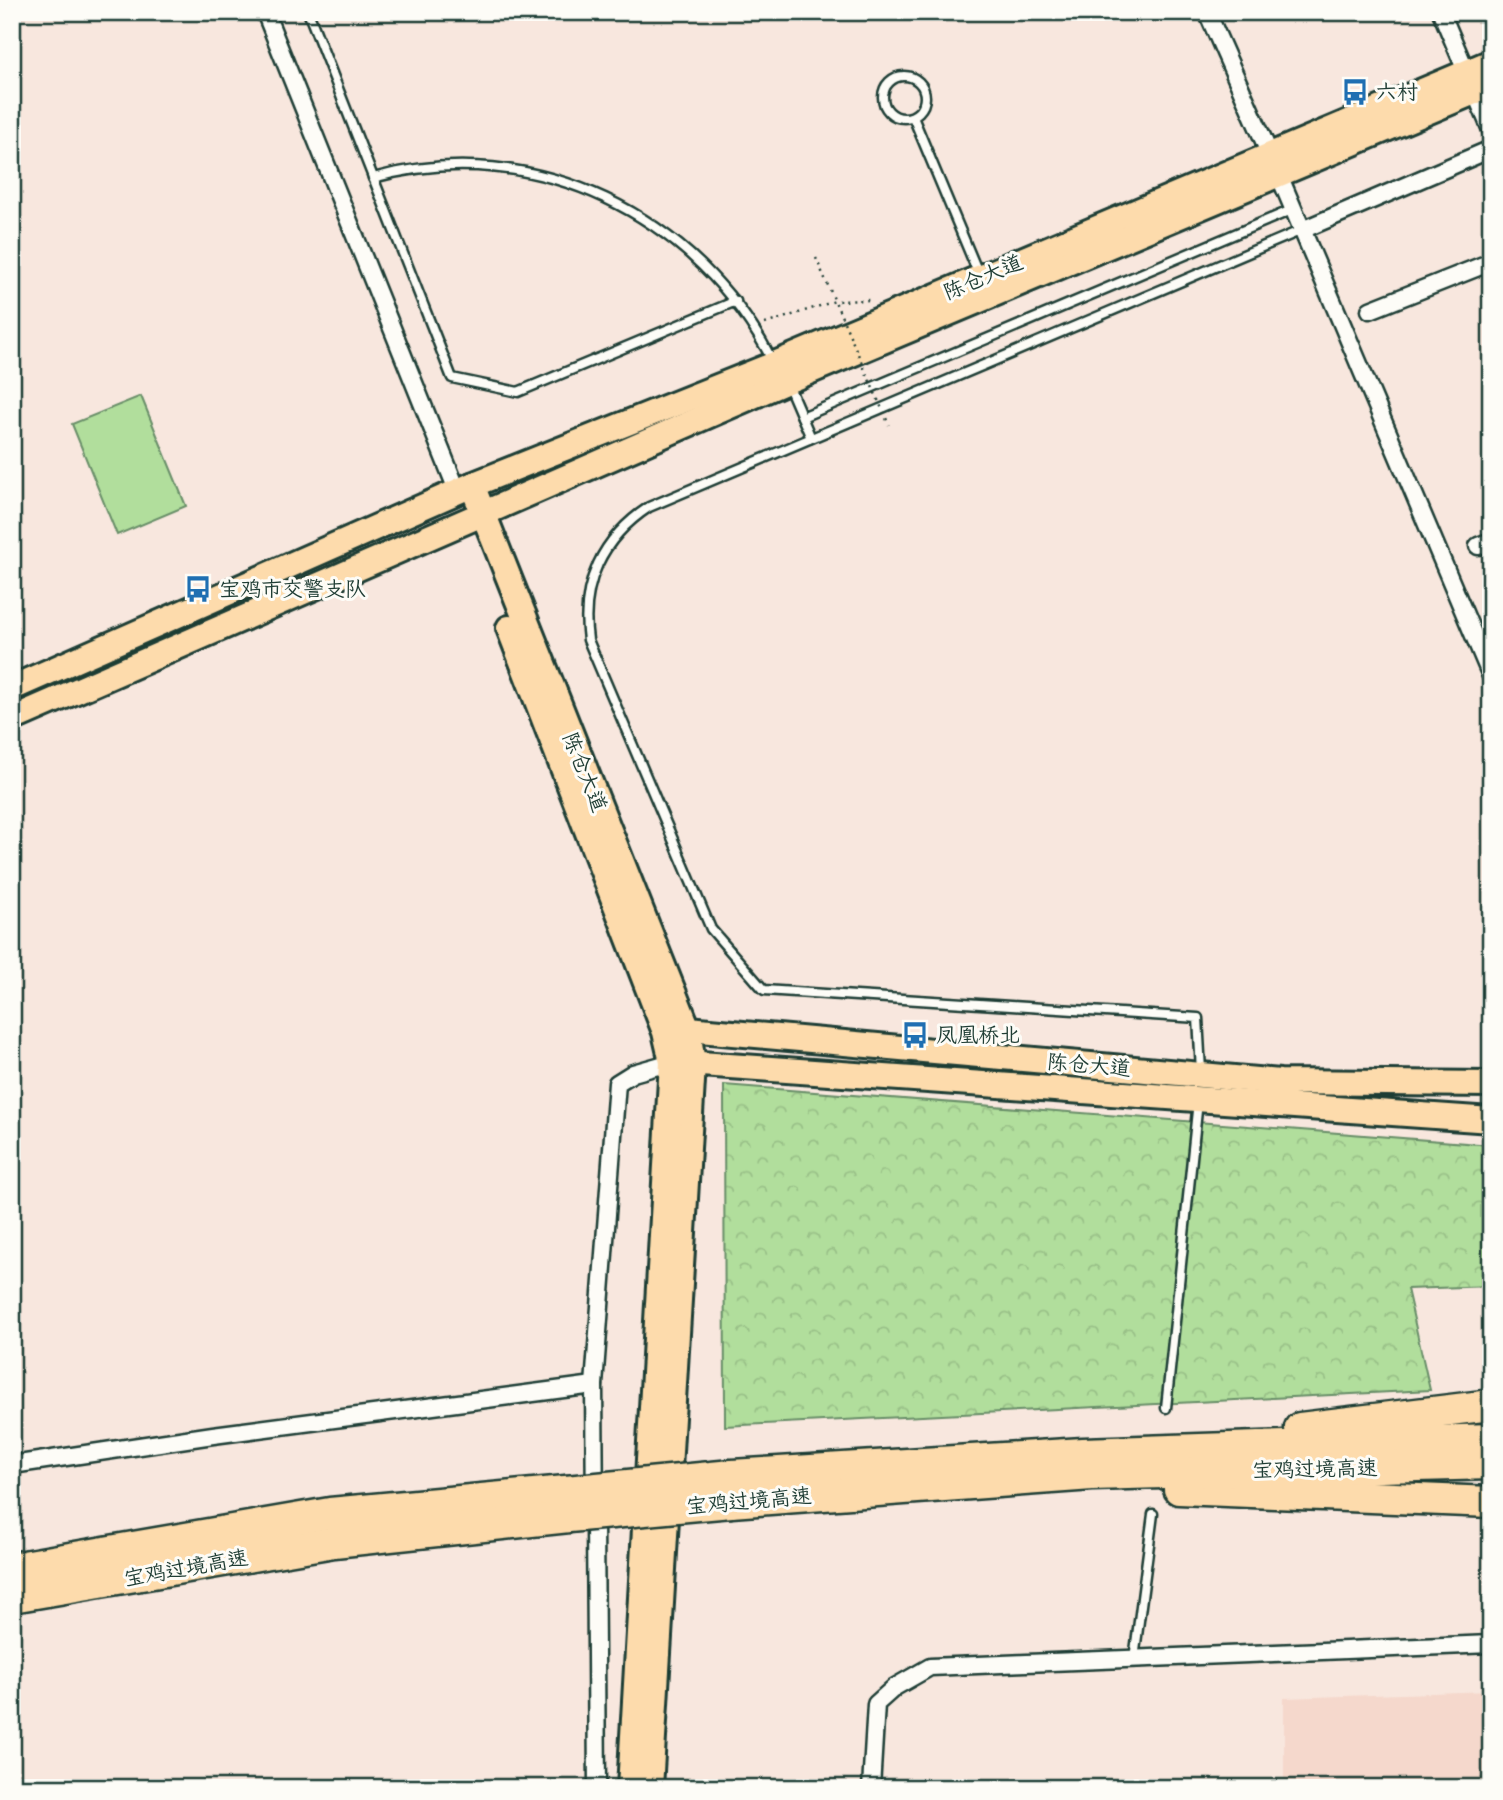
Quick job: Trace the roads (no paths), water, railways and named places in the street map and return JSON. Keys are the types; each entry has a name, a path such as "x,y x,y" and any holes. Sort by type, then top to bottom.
{"highway":[{"path":"1088,1464 1491,1405"},
{"name":"宝鸡过境高速","path":"12,1568 330,1513 567,1504 732,1488 1491,1438"},
{"path":"1088,1464 1190,1492 1491,1502"},
{"name":"宝鸡过境高速","path":"1088,1464 1491,1465"},
{"name":"宝鸡过境高速","path":"12,1597 567,1504"}],"main road":[{"name":"陈仓大道","path":"12,688 464,487 781,373 1477,83 1491,62"},
{"name":"陈仓大道","path":"12,719 475,517 980,278 1275,166"},
{"name":"陈仓大道","path":"464,487 676,1031 683,1063"},
{"name":"陈仓大道","path":"676,1031 1200,1087 1280,1082 1491,1084"},
{"path":"683,1063 1200,1087 1491,1121"},
{"path":"630,1788 683,1063"},
{"path":"650,1788 683,1063"}],"street":[{"path":"265,12 464,487"},
{"path":"1207,12 1294,209 1491,676"},
{"path":"1441,12 1477,83 1491,130"},
{"path":"1302,230 1491,149"},
{"path":"1370,310 1491,262"},
{"path":"597,1788 594,1385 617,1083 633,1073 683,1063"},
{"path":"12,1465 212,1435 594,1385"},
{"path":"870,1788 876,1704 895,1687 930,1667 1491,1644"}],"lane":[{"path":"308,12 452,378 518,392 736,301"},
{"path":"896,77 917,80 925,92 923,107 912,117 898,117 886,109 885,87 896,77"},
{"path":"912,117 980,278"},
{"path":"373,178 423,168 482,166 540,174 569,182 623,205 670,235 712,272 736,301 781,373 811,438"},
{"path":"802,417 1294,209"},
{"path":"1166,1408 1200,1087 1198,1018 764,990 711,929 588,640 586,606 593,573 609,542 634,517 665,499 1302,230"},
{"path":"1134,1659 1153,1514"}],"place":[{"name":"六村","path":"1355,92"},
{"name":"宝鸡市交警支队","path":"198,589"},
{"name":"凤凰桥北","path":"915,1035"}]}
